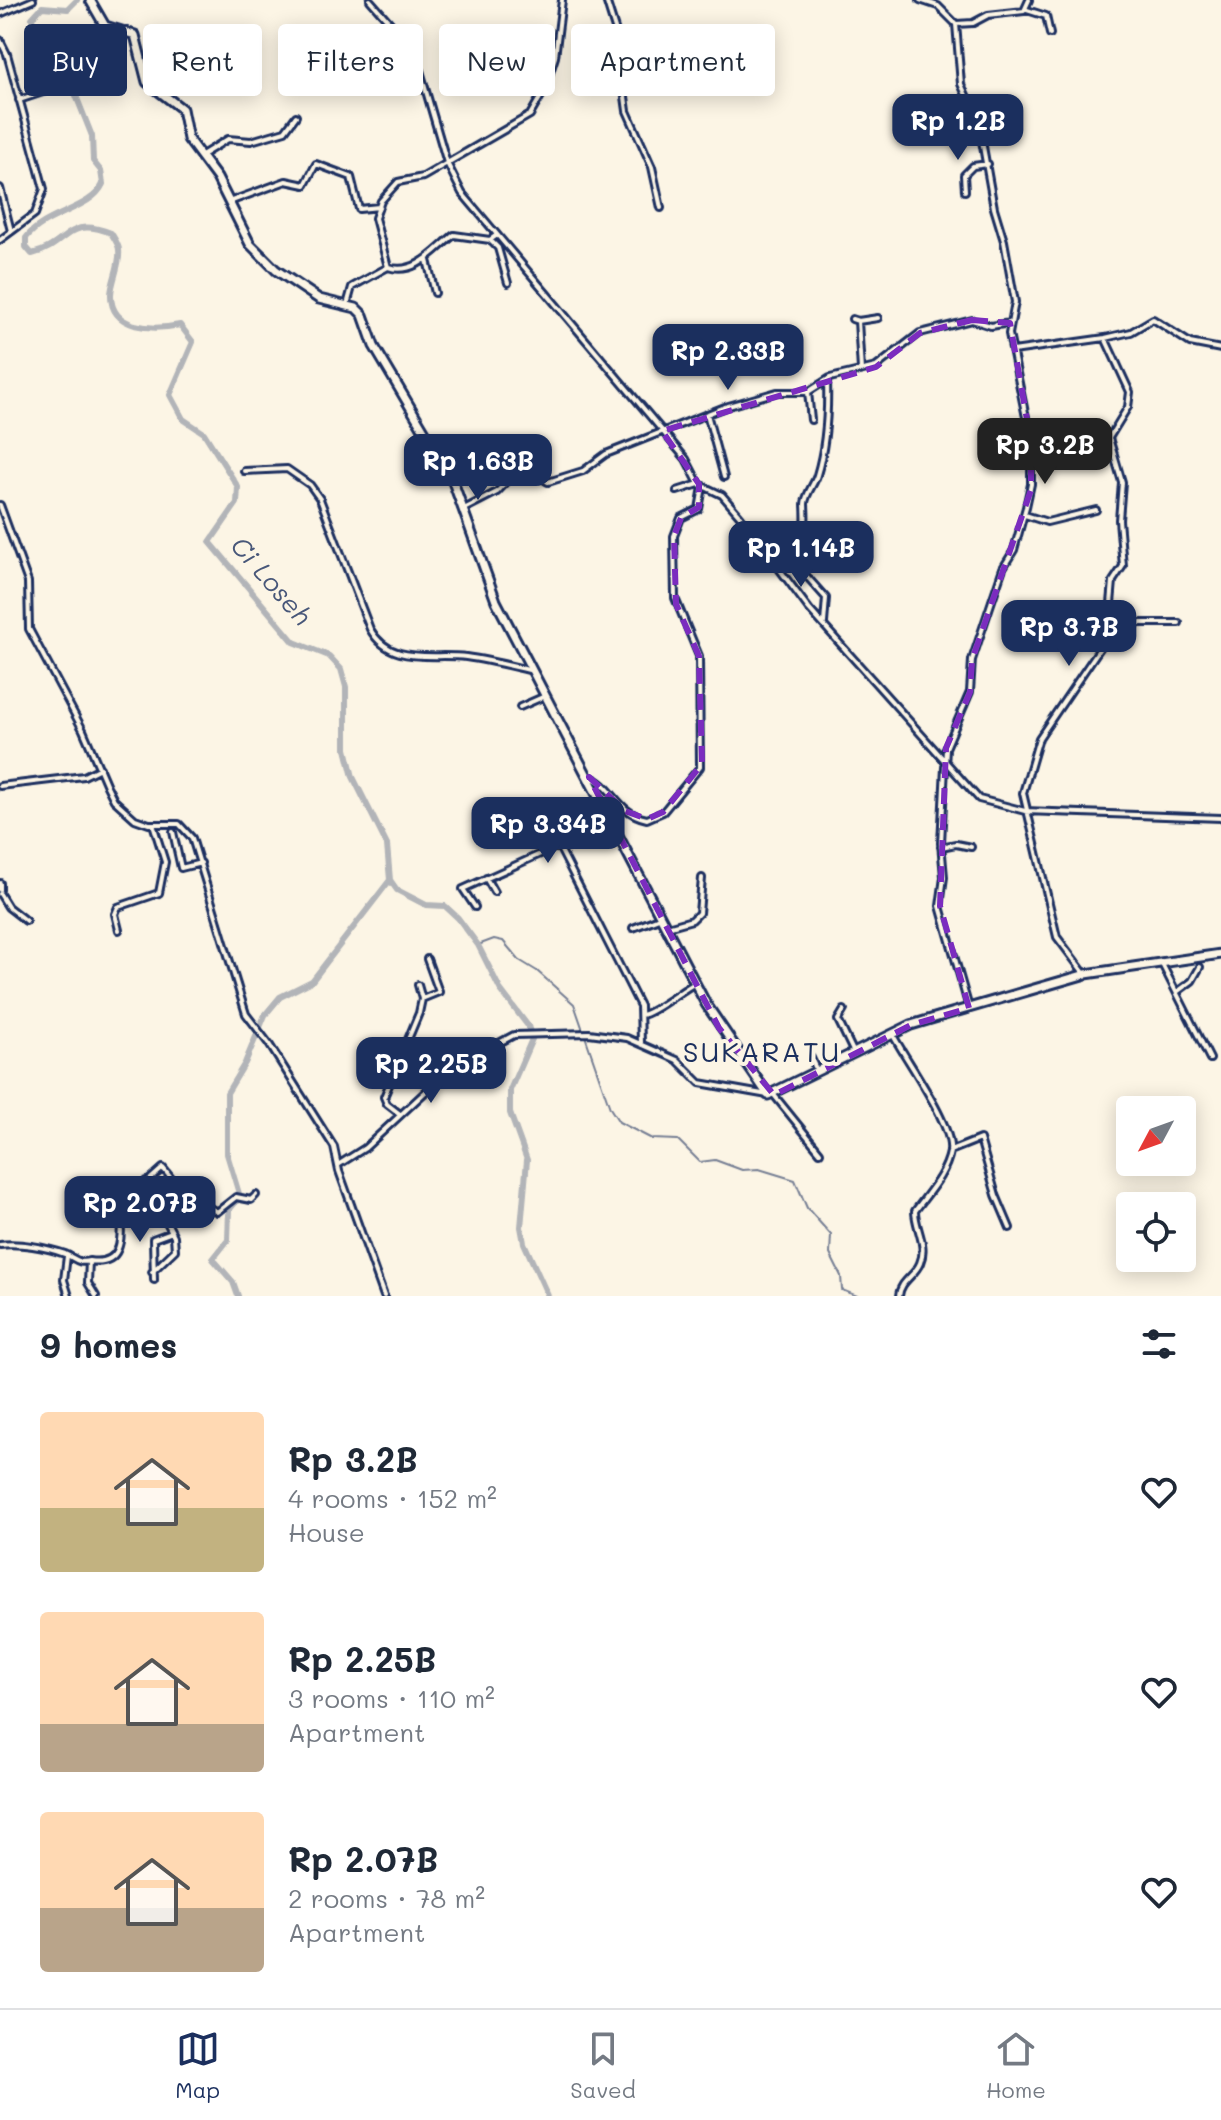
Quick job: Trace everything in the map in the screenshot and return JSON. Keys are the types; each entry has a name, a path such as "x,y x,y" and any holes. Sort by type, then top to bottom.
{"street":[{"path":"0,14 33,0"},
{"path":"90,0 105,26 135,35 147,82 179,104 185,114 188,139 202,155 250,244 276,270 319,299 347,305 363,315 374,346 451,476 491,588 719,1028 820,1152"},
{"path":"370,0 392,24"},
{"path":"388,267 375,223 379,207 398,182 423,177 530,115 544,91 555,57 562,0"},
{"path":"606,0 616,32 627,111 655,177 661,208"},
{"path":"920,0 938,6 956,24 961,84 977,118 1013,287 1015,315 1010,323 1013,351 1031,442 1031,490 1014,550 1003,568 972,660 970,692 948,739 941,847 944,877 940,906 969,1008"},
{"path":"1027,10 1029,0"},
{"path":"956,24 1027,10 1047,17 1050,34"},
{"path":"0,40 44,189 35,214 0,240"},
{"path":"423,79 447,163 462,193 686,459 701,486 699,509 681,518 674,536 676,604 699,656 700,767 663,812 647,819 625,811 598,780 589,777"},
{"path":"19,100 31,96"},
{"path":"202,155 228,139 251,141 285,131 296,116"},
{"path":"229,202 286,181 305,185 316,164 351,177 359,209 379,207"},
{"path":"965,191 964,175 973,166 988,164"},
{"path":"0,188 11,231"},
{"path":"347,305 352,287 388,267 398,269 427,260 454,235 490,240 498,248 508,283"},
{"path":"490,240 497,235"},
{"path":"427,260 435,293"},
{"path":"852,319 878,318"},
{"path":"1013,351 1105,338 1131,332 1153,319 1190,343 1221,349"},
{"path":"464,509 497,492 517,471 530,471 541,481 552,481 583,471 606,454 707,414 777,392 808,392 827,379 883,363 924,331 972,320 991,326 1010,323"},
{"path":"858,321 861,370"},
{"path":"1086,974 1057,937 1023,793 1039,738 1100,648 1108,623 1113,581 1124,561 1119,520 1122,482 1109,438 1128,407 1130,392 1105,338"},
{"path":"786,553 800,539 807,523 805,504 817,476 824,437 827,379"},
{"path":"808,392 811,420"},
{"path":"707,414 724,477"},
{"path":"244,471 287,469 314,489 370,629 384,647 399,654 463,657 536,672"},
{"path":"677,491 701,486 722,495 824,625 979,799 1025,811 1221,818"},
{"path":"0,505 28,582 29,629 114,800 135,819 183,826 192,838 246,1014 329,1138 384,1296"},
{"path":"1024,514 1047,522 1096,510"},
{"path":"762,544 775,543 826,598 824,625"},
{"path":"1108,623 1179,623"},
{"path":"520,707 547,695"},
{"path":"0,786 84,776 100,768"},
{"path":"475,907 462,890 612,821"},
{"path":"119,930 115,916 118,907 159,893 165,862 153,824"},
{"path":"550,829 628,980 641,1015 641,1043"},
{"path":"173,832 181,868 201,863"},
{"path":"941,847 956,844 971,847"},
{"path":"486,878 494,892"},
{"path":"667,927 692,920 699,913 702,878"},
{"path":"0,883 0,892 8,907 26,921"},
{"path":"633,928 662,917"},
{"path":"338,1165 365,1148 450,1069 492,1049 507,1037 532,1033 586,1033 641,1043 677,1060 700,1083 771,1095 911,1025 1086,974 1221,954"},
{"path":"422,999 439,992 427,959"},
{"path":"1162,964 1210,1059"},
{"path":"1177,992 1192,981 1200,967"},
{"path":"641,1015 652,1013 660,1002 695,983"},
{"path":"400,1114 385,1103 384,1097 422,999 418,985"},
{"path":"844,1010 838,1020 854,1054"},
{"path":"893,1035 939,1119 950,1151 939,1179 915,1211 921,1238 921,1262 900,1288 899,1296"},
{"path":"811,1058 818,1073"},
{"path":"950,1151 980,1139 996,1195 1010,1228"},
{"path":"0,1245 14,1244 80,1262 105,1259 124,1238 120,1206 145,1181 164,1168 181,1191 217,1212 240,1197 251,1200 256,1195"},
{"path":"145,1181 159,1202 162,1219 172,1232 175,1250 152,1272"},
{"path":"154,1280 154,1238 172,1232"},
{"path":"67,1256 64,1280 69,1296"},
{"path":"89,1261 88,1283 96,1296"}],"highlighted area":[{"path":"972,320 1010,323 1031,442 1031,490 972,660 970,692 946,748 940,906 969,1008 911,1025 774,1095 719,1028 589,777 625,811 647,819 663,812 702,764 699,656 676,604 674,536 681,518 699,507 699,484 662,431 876,367 920,333"}],"waterway":[{"name":"Ci Loseh","path":"77,0 68,9 42,7 32,18 39,36 67,54 71,83 92,136 93,161 101,171 103,184 89,200 35,229 26,238 26,247 32,254 85,228 111,233 119,250 111,294 118,315 126,321 147,327 180,325 193,342 170,395 183,419 204,433 238,487 237,503 210,542 294,642 329,656 341,669 346,687 346,749 353,777 387,845 390,880 397,890 426,905 445,906 458,918 478,945 500,989 528,1026 532,1039 510,1090 510,1113 527,1160 521,1227 524,1243 548,1296"},
{"path":"238,1296 233,1282 213,1259 228,1240 229,1210 240,1197 227,1154 227,1093 245,1063 265,1015 280,997 312,981 390,880"},
{"path":"478,945 494,939 503,941 519,960 537,971 574,1004 610,1108 619,1122 652,1139 678,1140 700,1162 715,1160 742,1170 759,1169 795,1180 807,1208 831,1235 830,1254 841,1276 842,1290 857,1296"}],"district":[{"name":"SUKARATU","path":"762,1052"}]}
